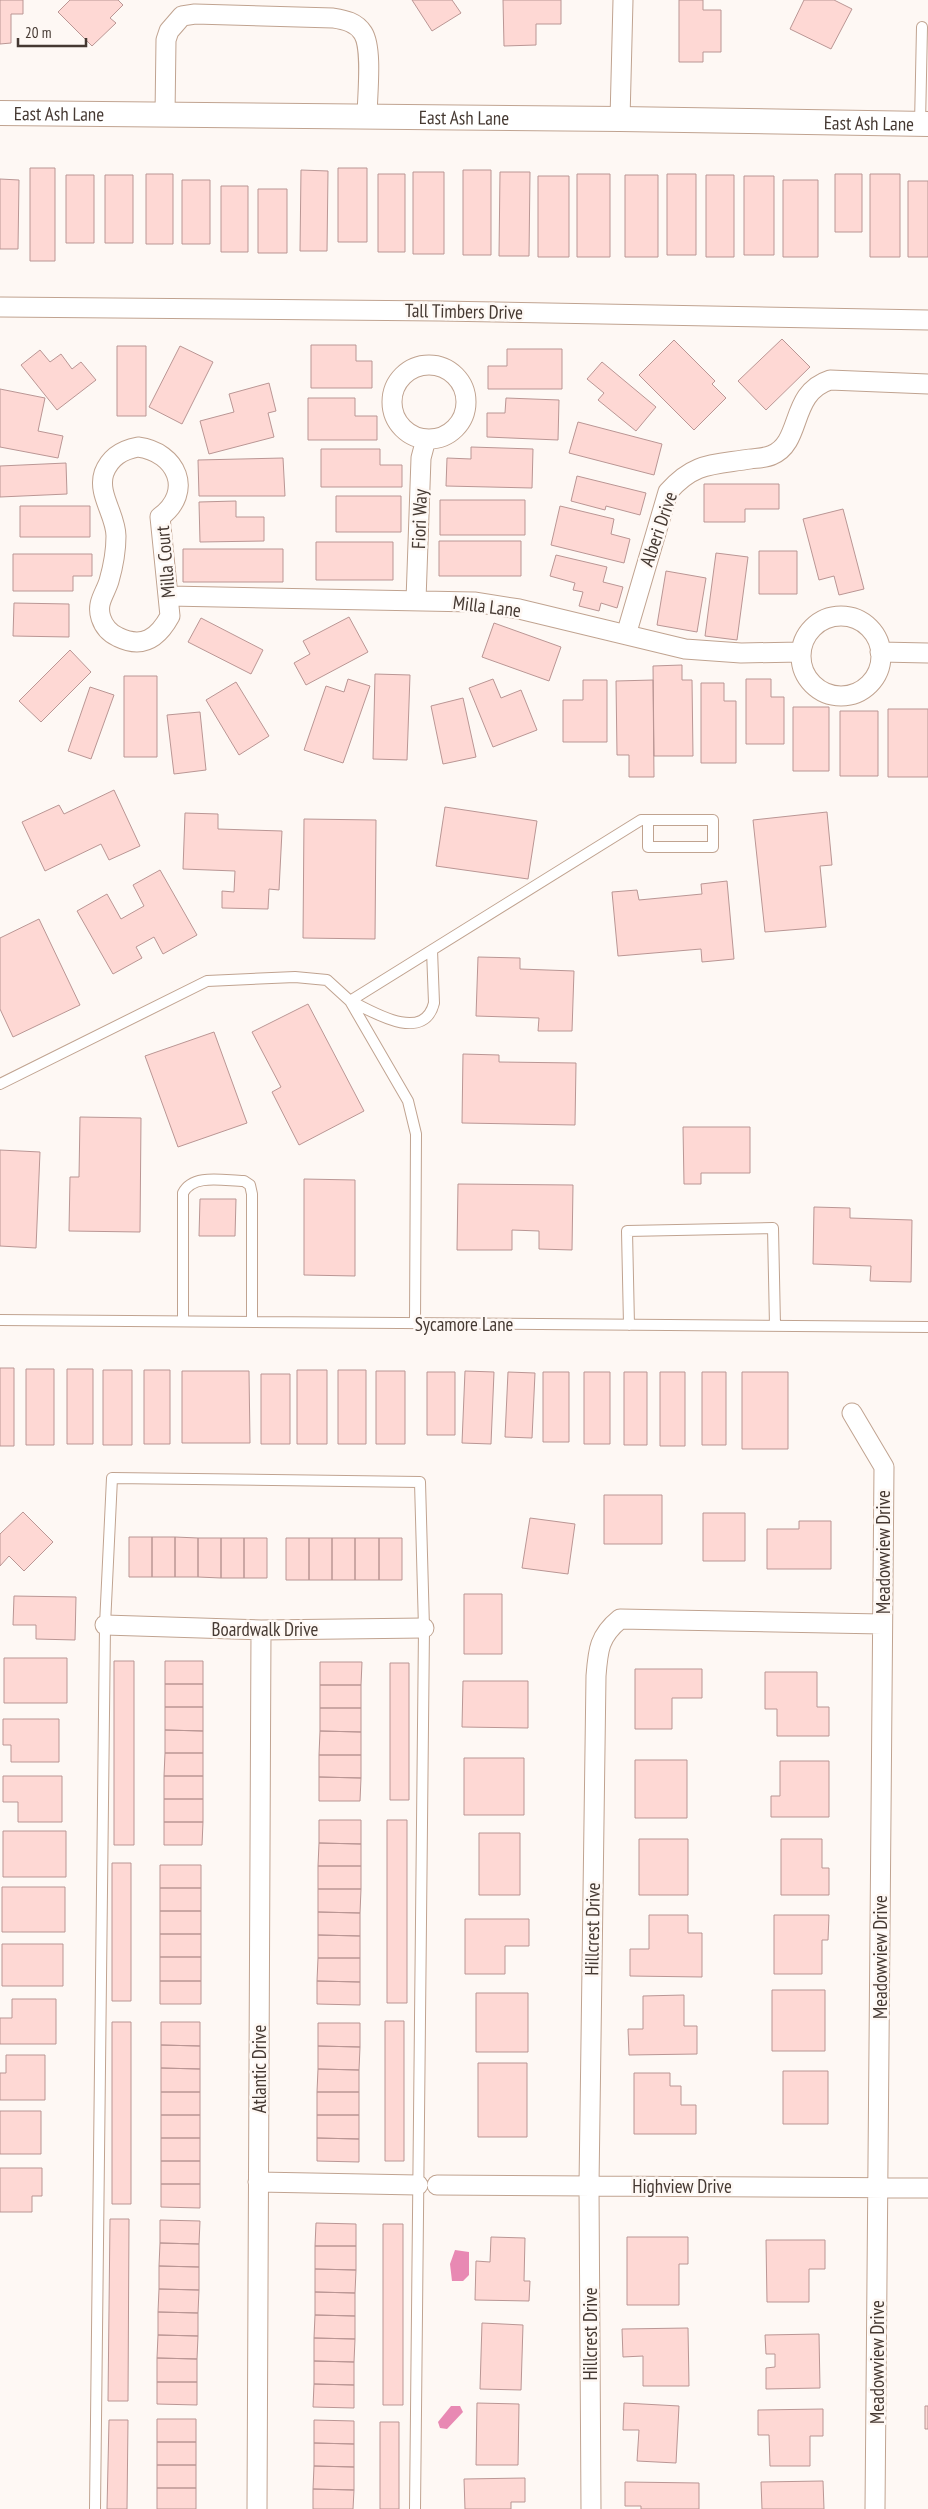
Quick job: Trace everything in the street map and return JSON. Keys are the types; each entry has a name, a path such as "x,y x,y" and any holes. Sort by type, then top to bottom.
{"street":[{"path":"620,119 623,0"},
{"path":"165,115 166,40 169,31 182,16 195,14 333,18 355,24 363,33 368,46 367,118"},
{"name":"East Ash Lane","path":"0,113 924,124"},
{"name":"Tall Timbers Drive","path":"0,307 449,311 928,320"},
{"name":"Alberi Drive","path":"626,635 668,492 681,476 696,468 772,456 786,445 803,403 811,389 818,383 830,380 928,384"},
{"name":"Fiori Way","path":"416,600 421,458 426,439"},
{"name":"Milla Court","path":"138,446 152,448 170,461 176,472 178,484 174,501 160,517 169,596 170,616 162,630 148,640 128,642 111,634 104,625 100,615 100,600 108,583 116,534 102,490 103,475 113,458 127,449 138,446"},
{"name":"Milla Lane","path":"169,596 474,602 519,609 685,649 741,653 801,652"},
{"path":"838,617 858,620 866,626 873,633 880,652 878,669 869,685 859,692 847,696 835,696 823,692 813,685 804,670 801,652 804,641 817,624 838,617"},
{"path":"880,652 928,653"},
{"name":"Meadowview Drive","path":"852,1413 884,1467 876,2509"},
{"name":"Hillcrest Drive","path":"591,2509 589,2186 596,1676 599,1647 608,1629 620,1619 882,1624"},
{"name":"Boardwalk Drive","path":"105,1625 261,1630 424,1628"},
{"name":"Atlantic Drive","path":"257,2509 261,1630"},
{"name":"Highview Drive","path":"258,2182 928,2188"}],"lane":[{"path":"922,27 924,124"},
{"path":"350,1001 641,820 648,820 714,820 713,847 648,847 648,820"},
{"path":"0,1084 207,981 295,977 327,980 350,1001 380,1016 410,1024 425,1020 432,1010 434,1003 432,950"},
{"path":"350,1001 408,1101 416,1134 415,1323"},
{"path":"183,1321 183,1193 188,1185 196,1181 244,1181 250,1185 252,1194 252,1322"},
{"path":"629,1325 627,1231 773,1228 775,1326"},
{"name":"Sycamore Lane","path":"0,1320 928,1327"},
{"path":"95,2509 105,1625 112,1478 420,1482 424,1628 428,2185 415,2509"}],"shaded area":[{"path":"455,2250 469,2252 469,2275 463,2281 452,2281 450,2264"},
{"path":"451,2406 460,2406 463,2412 447,2429 440,2428 438,2422"}],"building":[{"path":"0,0 23,0 23,14 11,14 11,43 0,44"},
{"path":"70,0 118,0 123,5 110,18 116,23 92,46 58,12"},
{"path":"412,0 452,0 461,13 432,31"},
{"path":"503,0 561,0 561,24 536,24 536,45 504,46"},
{"path":"679,0 703,0 703,10 721,10 721,52 703,52 703,62 679,62"},
{"path":"804,0 834,0 852,9 831,49 790,29"},
{"path":"30,168 55,168 55,261 30,261"},
{"path":"338,168 367,168 367,242 338,242"},
{"path":"301,170 328,171 327,251 300,251"},
{"path":"463,170 491,170 491,255 463,255"},
{"path":"413,172 444,172 444,254 413,254"},
{"path":"500,172 530,172 529,256 499,256"},
{"path":"146,174 173,174 173,244 146,244"},
{"path":"378,174 405,174 405,252 378,252"},
{"path":"577,174 610,174 610,257 577,257"},
{"path":"667,174 696,174 696,255 667,255"},
{"path":"835,174 862,174 862,232 835,232"},
{"path":"870,174 900,174 900,257 870,257"},
{"path":"66,175 94,175 94,243 66,243"},
{"path":"105,175 133,175 133,243 105,243"},
{"path":"625,175 658,175 658,257 625,257"},
{"path":"706,175 734,175 734,257 706,257"},
{"path":"538,176 569,176 569,257 538,257"},
{"path":"744,176 774,176 774,255 744,255"},
{"path":"0,179 19,180 18,249 0,249"},
{"path":"182,180 210,180 210,244 182,244"},
{"path":"783,180 818,180 818,257 783,257"},
{"path":"908,181 928,181 928,257 908,257"},
{"path":"221,186 248,186 248,252 221,252"},
{"path":"258,189 287,189 287,253 258,253"},
{"path":"782,339 810,367 766,410 738,381"},
{"path":"674,340 715,381 712,384 726,398 694,430 639,375"},
{"path":"311,345 356,345 356,361 372,361 372,388 311,388"},
{"path":"117,346 146,346 146,416 117,416"},
{"path":"180,346 213,362 182,424 149,407"},
{"path":"507,349 562,349 562,389 488,389 488,366 507,366"},
{"path":"40,350 50,362 61,354 72,369 81,362 96,380 57,410 21,365"},
{"path":"602,362 656,407 636,431 598,400 604,393 587,379"},
{"path":"269,383 276,411 268,413 274,437 209,454 200,421 234,412 229,394"},
{"path":"0,389 45,398 38,431 63,436 58,458 0,447"},
{"path":"308,398 355,398 355,416 377,416 377,440 308,440"},
{"path":"506,398 559,400 558,440 487,437 487,413 505,413"},
{"path":"578,422 662,444 654,475 569,453"},
{"path":"471,447 533,449 532,488 446,486 447,458 471,459"},
{"path":"321,449 380,449 380,465 402,465 402,487 321,487"},
{"path":"283,458 285,496 199,496 198,460"},
{"path":"66,463 67,494 0,497 0,466"},
{"path":"577,476 646,493 640,515 606,506 605,510 571,501"},
{"path":"704,484 779,484 779,509 745,509 745,522 704,522"},
{"path":"336,496 401,496 401,532 336,532"},
{"path":"440,500 525,500 525,535 440,535"},
{"path":"236,501 236,517 264,517 264,541 200,542 199,502"},
{"path":"20,506 90,506 90,537 20,537"},
{"path":"560,506 614,519 611,534 630,539 624,563 551,545"},
{"path":"843,509 864,589 839,595 834,576 819,580 803,519"},
{"path":"439,541 521,541 521,576 439,576"},
{"path":"316,542 393,542 393,580 316,580"},
{"path":"183,549 283,549 283,582 183,582"},
{"path":"759,551 797,551 797,594 759,594"},
{"path":"716,553 748,557 737,640 705,636"},
{"path":"13,554 92,554 92,576 73,576 73,591 13,591"},
{"path":"556,555 607,567 603,582 623,587 617,608 601,603 599,611 579,606 583,592 573,590 575,583 550,576"},
{"path":"666,571 706,578 697,632 657,625"},
{"path":"14,603 69,604 69,637 13,636"},
{"path":"349,617 368,652 306,685 294,663 310,654 303,641"},
{"path":"201,618 263,650 251,674 188,642"},
{"path":"494,623 561,647 549,681 482,657"},
{"path":"70,650 91,672 41,722 19,701"},
{"path":"682,665 682,680 692,680 693,756 654,756 653,666"},
{"path":"375,674 410,675 407,760 373,759"},
{"path":"124,676 157,676 157,757 124,757"},
{"path":"348,679 370,686 343,763 304,750 326,686 344,692"},
{"path":"493,679 501,698 521,690 537,730 493,747 469,688"},
{"path":"746,679 771,679 771,697 784,697 784,744 746,744"},
{"path":"583,680 607,680 607,742 563,742 563,700 583,700"},
{"path":"653,680 654,777 629,777 629,755 617,755 616,681"},
{"path":"236,682 269,736 239,755 206,700"},
{"path":"701,683 724,683 724,701 736,701 736,763 701,763"},
{"path":"90,687 114,695 91,759 68,751"},
{"path":"463,698 476,757 443,764 431,706"},
{"path":"793,707 829,707 829,771 793,771"},
{"path":"888,709 928,709 928,777 888,777"},
{"path":"840,711 878,711 878,776 840,776"},
{"path":"200,712 206,770 174,774 167,715"},
{"path":"114,790 140,846 109,860 101,844 45,871 22,822 59,805 64,814"},
{"path":"445,807 537,821 528,879 436,866"},
{"path":"827,812 832,865 820,866 826,927 765,932 753,820"},
{"path":"185,813 218,814 218,829 282,831 279,890 269,889 268,909 222,908 222,891 234,892 235,871 183,869"},
{"path":"304,819 376,820 375,939 303,938"},
{"path":"160,870 197,935 163,954 154,937 136,947 142,958 113,974 77,911 107,894 121,919 144,906 133,885"},
{"path":"727,881 734,959 702,962 701,949 618,956 612,892 637,890 639,900 702,894 701,884"},
{"path":"39,919 80,1005 13,1037 0,1009 0,938"},
{"path":"478,957 520,958 520,969 574,971 572,1031 538,1031 539,1018 476,1016"},
{"path":"308,1004 364,1111 299,1145 272,1092 281,1087 252,1032"},
{"path":"214,1032 247,1123 178,1147 145,1056"},
{"path":"463,1054 499,1055 499,1062 576,1063 575,1125 462,1123"},
{"path":"80,1117 141,1118 140,1232 69,1231 70,1177 79,1177"},
{"path":"683,1127 750,1127 750,1173 701,1173 701,1184 684,1184"},
{"path":"0,1150 40,1152 36,1248 0,1246"},
{"path":"304,1179 355,1180 355,1276 304,1275"},
{"path":"458,1184 573,1185 572,1250 539,1249 539,1231 512,1230 512,1250 457,1250"},
{"path":"200,1199 236,1199 235,1236 199,1236"},
{"path":"814,1207 850,1208 850,1218 912,1220 911,1282 870,1281 871,1266 813,1264"},
{"path":"0,1368 14,1368 14,1446 0,1446"},
{"path":"26,1369 54,1369 54,1445 26,1445"},
{"path":"67,1369 93,1369 93,1444 67,1444"},
{"path":"103,1370 132,1370 132,1445 103,1445"},
{"path":"144,1370 170,1370 170,1444 144,1444"},
{"path":"297,1370 327,1370 327,1444 297,1444"},
{"path":"338,1370 366,1370 366,1444 338,1444"},
{"path":"182,1371 249,1371 250,1443 182,1443"},
{"path":"376,1371 405,1371 405,1444 376,1444"},
{"path":"465,1371 494,1372 491,1444 462,1443"},
{"path":"427,1372 455,1372 455,1435 427,1435"},
{"path":"508,1372 535,1373 532,1438 505,1437"},
{"path":"543,1372 569,1372 569,1442 543,1442"},
{"path":"584,1372 610,1372 610,1444 584,1444"},
{"path":"624,1372 647,1372 647,1445 624,1445"},
{"path":"660,1372 685,1372 685,1446 660,1446"},
{"path":"702,1372 726,1372 726,1445 702,1445"},
{"path":"742,1372 788,1372 788,1449 742,1449"},
{"path":"261,1374 290,1374 290,1444 261,1444"},
{"path":"604,1495 662,1495 662,1544 604,1544"},
{"path":"23,1512 53,1542 24,1571 9,1556 0,1566 0,1534"},
{"path":"703,1513 745,1513 745,1561 703,1561"},
{"path":"530,1518 575,1524 568,1574 522,1568"},
{"path":"799,1521 831,1521 831,1569 767,1569 767,1529 799,1529"},
{"path":"129,1537 152,1537 152,1577 129,1577"},
{"path":"152,1537 175,1537 175,1577 152,1577"},
{"path":"175,1537 198,1538 198,1577 175,1577"},
{"path":"198,1538 221,1538 221,1578 198,1577"},
{"path":"221,1538 244,1538 244,1578 221,1578"},
{"path":"244,1538 267,1538 267,1578 244,1578"},
{"path":"286,1538 309,1538 309,1580 286,1580"},
{"path":"309,1538 332,1538 332,1580 309,1580"},
{"path":"332,1538 355,1538 355,1580 332,1580"},
{"path":"355,1538 379,1538 379,1580 355,1580"},
{"path":"379,1538 402,1538 402,1580 379,1580"},
{"path":"464,1594 502,1594 502,1654 464,1654"},
{"path":"14,1596 76,1597 75,1640 36,1639 36,1625 13,1625"},
{"path":"4,1658 67,1658 67,1703 4,1703"},
{"path":"114,1661 134,1661 134,1845 114,1845"},
{"path":"165,1661 203,1661 203,1684 165,1684"},
{"path":"320,1662 362,1662 361,1685 320,1685"},
{"path":"390,1663 409,1663 409,1800 390,1800"},
{"path":"635,1669 702,1669 702,1698 672,1698 672,1729 635,1729"},
{"path":"765,1672 817,1672 817,1707 829,1707 829,1736 777,1736 777,1709 765,1709"},
{"path":"463,1681 528,1681 528,1728 462,1727"},
{"path":"165,1684 203,1684 203,1707 165,1707"},
{"path":"320,1685 361,1685 361,1708 320,1708"},
{"path":"165,1707 203,1707 203,1731 165,1730"},
{"path":"320,1708 361,1708 361,1732 320,1731"},
{"path":"3,1719 59,1719 59,1762 11,1762 11,1745 3,1745"},
{"path":"165,1730 203,1731 203,1753 165,1753"},
{"path":"320,1731 361,1732 361,1755 319,1755"},
{"path":"165,1753 203,1753 203,1776 164,1776"},
{"path":"319,1755 361,1755 361,1778 319,1777"},
{"path":"464,1758 524,1758 524,1815 464,1815"},
{"path":"635,1760 687,1760 687,1818 635,1818"},
{"path":"780,1761 829,1761 829,1817 771,1817 771,1796 780,1796"},
{"path":"3,1776 62,1776 62,1822 18,1822 18,1802 3,1802"},
{"path":"164,1776 203,1776 203,1799 164,1799"},
{"path":"319,1777 361,1778 360,1801 319,1801"},
{"path":"164,1799 203,1799 203,1822 164,1822"},
{"path":"319,1820 361,1820 361,1844 319,1843"},
{"path":"387,1820 407,1820 407,2003 387,2003"},
{"path":"164,1822 203,1822 202,1845 164,1845"},
{"path":"3,1831 66,1831 66,1877 3,1877"},
{"path":"479,1833 520,1833 520,1895 479,1895"},
{"path":"639,1839 688,1839 688,1895 639,1895"},
{"path":"781,1839 822,1839 822,1868 829,1868 829,1895 781,1895"},
{"path":"319,1843 361,1844 361,1866 318,1866"},
{"path":"112,1863 131,1863 131,2001 112,2001"},
{"path":"160,1865 201,1865 201,1888 160,1888"},
{"path":"318,1866 361,1866 361,1889 318,1889"},
{"path":"2,1887 65,1887 65,1932 2,1932"},
{"path":"160,1888 201,1888 201,1911 160,1911"},
{"path":"318,1889 361,1889 360,1913 318,1912"},
{"path":"160,1911 201,1911 201,1934 160,1934"},
{"path":"318,1912 360,1913 360,1936 318,1935"},
{"path":"649,1915 688,1915 688,1933 702,1933 702,1977 630,1976 630,1949 649,1949"},
{"path":"774,1915 829,1915 828,1940 822,1940 822,1974 774,1974"},
{"path":"465,1919 529,1919 529,1946 505,1946 505,1974 465,1974"},
{"path":"160,1934 201,1934 201,1957 160,1957"},
{"path":"318,1935 360,1936 360,1958 318,1958"},
{"path":"2,1944 63,1944 63,1986 2,1986"},
{"path":"160,1957 201,1957 201,1981 160,1981"},
{"path":"318,1958 360,1958 360,1982 317,1981"},
{"path":"160,1981 201,1981 201,2004 160,2004"},
{"path":"317,1981 360,1982 360,2005 317,2004"},
{"path":"772,1990 825,1990 825,2051 772,2051"},
{"path":"476,1993 528,1993 528,2052 476,2052"},
{"path":"684,1995 684,2026 697,2026 697,2054 629,2055 628,2029 643,2029 643,1996"},
{"path":"12,1999 56,1999 56,2044 0,2044 0,2018 12,2018"},
{"path":"385,2021 404,2021 404,2161 385,2161"},
{"path":"112,2022 131,2022 131,2204 112,2204"},
{"path":"161,2022 200,2022 200,2046 161,2045"},
{"path":"318,2023 360,2023 360,2047 318,2046"},
{"path":"161,2045 200,2046 200,2069 161,2068"},
{"path":"318,2046 360,2047 359,2070 318,2069"},
{"path":"6,2055 45,2055 45,2100 0,2100 0,2073 6,2073"},
{"path":"478,2063 527,2063 527,2137 478,2137"},
{"path":"161,2068 200,2069 200,2092 161,2092"},
{"path":"318,2069 359,2070 359,2092 317,2092"},
{"path":"783,2071 828,2071 828,2124 783,2124"},
{"path":"634,2073 670,2073 670,2086 681,2086 681,2105 696,2105 696,2134 634,2134"},
{"path":"161,2092 200,2092 200,2115 161,2115"},
{"path":"317,2092 359,2092 359,2115 317,2115"},
{"path":"0,2111 41,2111 41,2154 0,2154"},
{"path":"161,2115 200,2115 200,2138 161,2138"},
{"path":"317,2115 359,2115 359,2139 317,2138"},
{"path":"161,2138 200,2138 200,2161 161,2161"},
{"path":"317,2138 359,2139 359,2162 317,2161"},
{"path":"161,2161 200,2161 200,2184 161,2184"},
{"path":"0,2168 42,2168 42,2196 32,2196 32,2212 0,2212"},
{"path":"161,2184 200,2184 200,2208 161,2207"},
{"path":"110,2219 129,2219 128,2401 108,2401"},
{"path":"160,2220 200,2221 199,2244 160,2243"},
{"path":"316,2223 356,2224 356,2246 315,2246"},
{"path":"383,2224 403,2224 403,2405 383,2405"},
{"path":"491,2237 525,2238 524,2281 530,2281 529,2301 475,2300 476,2261 490,2262"},
{"path":"627,2237 688,2237 688,2264 679,2264 679,2305 627,2305"},
{"path":"766,2240 825,2240 825,2269 809,2269 809,2302 767,2302"},
{"path":"160,2243 199,2244 199,2267 159,2266"},
{"path":"315,2246 356,2246 356,2270 315,2269"},
{"path":"159,2266 199,2267 199,2290 159,2289"},
{"path":"315,2269 356,2270 355,2293 315,2292"},
{"path":"159,2289 199,2290 198,2313 158,2312"},
{"path":"315,2292 355,2293 355,2316 315,2315"},
{"path":"158,2312 198,2313 198,2336 158,2335"},
{"path":"315,2315 355,2316 355,2339 314,2338"},
{"path":"482,2323 523,2325 521,2390 480,2389"},
{"path":"688,2328 689,2386 643,2386 643,2356 623,2357 622,2329"},
{"path":"819,2334 820,2388 766,2389 766,2368 775,2367 775,2354 766,2354 765,2335"},
{"path":"158,2335 198,2336 197,2359 157,2358"},
{"path":"314,2338 355,2339 354,2362 314,2361"},
{"path":"157,2358 197,2359 197,2382 157,2382"},
{"path":"314,2361 354,2362 354,2385 314,2384"},
{"path":"157,2382 197,2382 197,2405 157,2404"},
{"path":"314,2384 354,2385 354,2408 313,2407"},
{"path":"477,2403 519,2404 518,2465 476,2465"},
{"path":"624,2403 679,2406 676,2463 637,2461 639,2430 623,2430"},
{"path":"925,2406 928,2406 928,2429 925,2429"},
{"path":"823,2409 823,2436 810,2436 810,2466 770,2466 769,2435 758,2435 758,2410"},
{"path":"157,2419 196,2419 196,2442 157,2442"},
{"path":"109,2420 128,2420 127,2509 107,2509"},
{"path":"314,2420 354,2421 354,2444 314,2443"},
{"path":"380,2422 399,2422 399,2509 380,2509"},
{"path":"157,2442 196,2442 196,2465 157,2465"},
{"path":"314,2443 354,2444 354,2467 314,2466"},
{"path":"157,2465 196,2465 196,2488 157,2488"},
{"path":"314,2466 354,2467 354,2490 313,2489"},
{"path":"525,2478 525,2502 511,2502 511,2509 465,2509 464,2479"},
{"path":"823,2481 824,2509 762,2509 761,2482"},
{"path":"625,2482 699,2483 699,2509 641,2509 641,2506 625,2506"},
{"path":"157,2488 196,2488 196,2509 157,2509"},
{"path":"313,2489 354,2490 353,2509 313,2509"}]}
